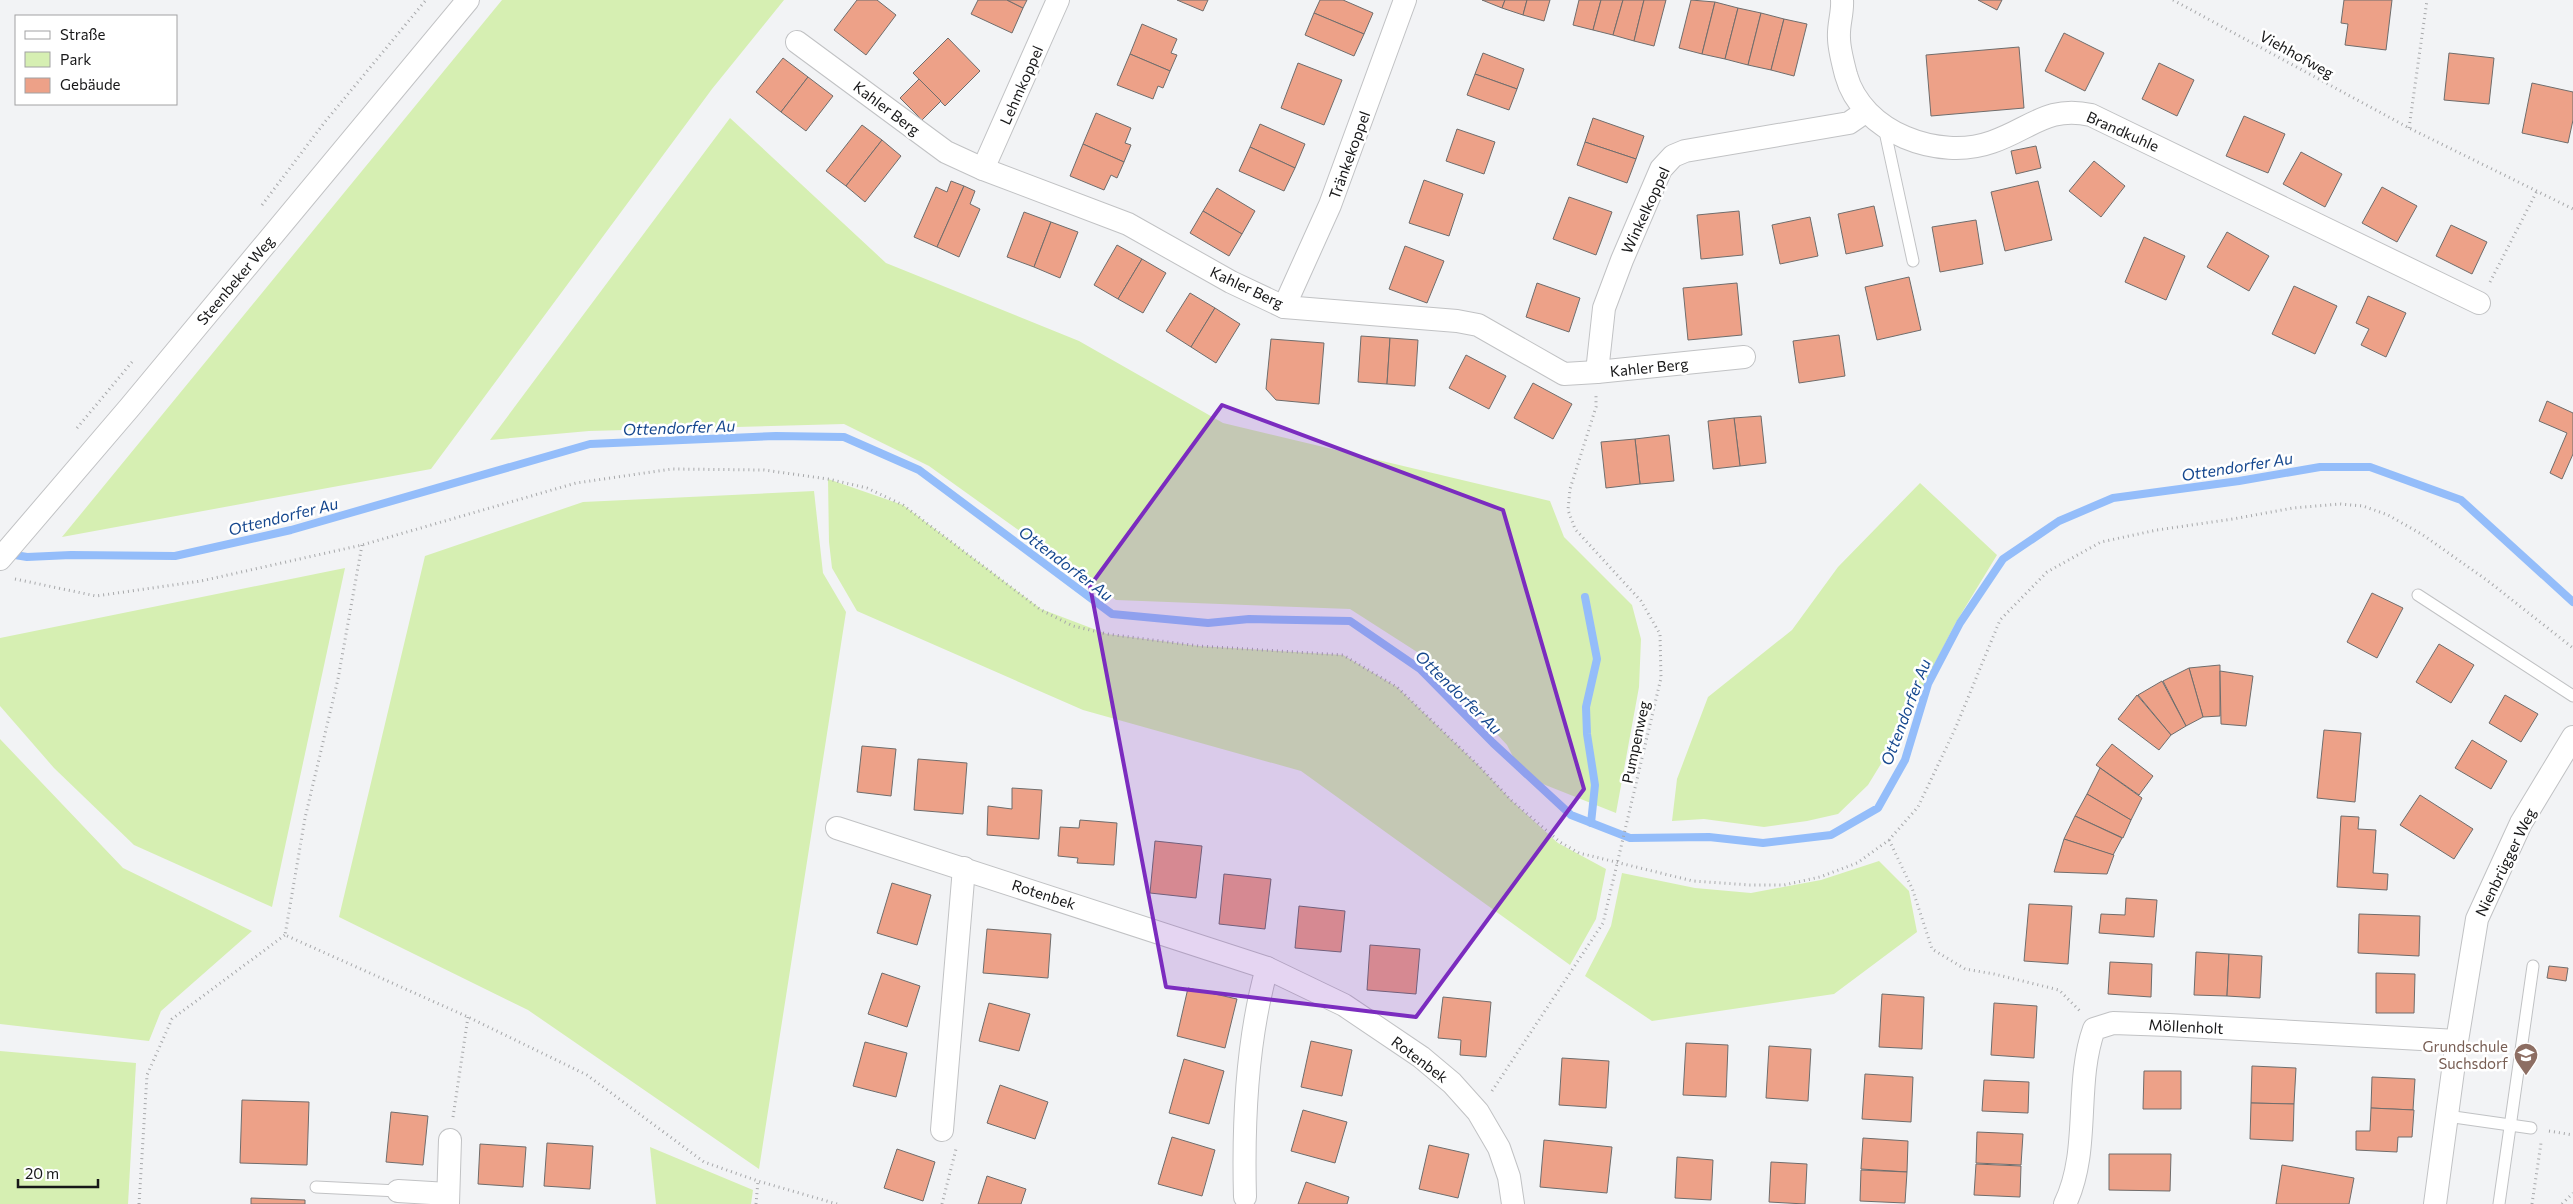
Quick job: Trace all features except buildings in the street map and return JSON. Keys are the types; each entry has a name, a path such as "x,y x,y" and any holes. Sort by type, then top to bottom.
{"street":[{"name":"Steenbeker Weg","path":"5,568 22,531 130,407 468,0"},
{"name":"Lehmkoppel","path":"983,169 1058,0"},
{"name":"Tränkekoppel","path":"1284,306 1330,206 1405,0"},
{"name":"Brandkuhle","path":"1842,0 1839,39 1847,77 1865,112 1884,126 1916,142 1940,147 1972,148 1993,142 2059,112 2077,111 2091,115 2479,303"},
{"name":"Kahler Berg","path":"798,42 946,152 983,169 1128,224 1231,282 1284,306 1457,321 1478,325 1564,374 1744,357"},
{"name":"Winkelkoppel","path":"1598,372 1604,308 1661,169 1673,156 1685,151 1848,123 1865,112"},
{"name":"Nienbrügger Weg","path":"2435,1204 2457,1041 2477,919 2521,823 2573,737"},
{"name":"Rotenbek","path":"837,828 1267,968 1344,1004 1421,1057 1452,1083 1478,1112 1499,1148 1509,1177 1513,1204"},
{"path":"942,1130 964,868"},
{"path":"1245,1197 1244,1148 1256,1008 1267,968"},
{"name":"Möllenholt","path":"2094,1029 2113,1023 2457,1041"},
{"path":"2065,1204 2077,1166 2087,1048 2094,1029"},
{"path":"398,1191 448,1199 450,1140"}],"lane":[{"path":"1884,126 1913,261"},
{"path":"2418,595 2573,696"},
{"path":"2499,1204 2533,966"},
{"path":"2447,1116 2537,1129"},
{"path":"316,1187 398,1191"}],"path":[{"path":"258,210 324,123 426,0"},
{"name":"Viehhofweg","path":"2173,0 2409,128 2573,209"},
{"path":"2409,128 2427,0"},
{"path":"2479,303 2537,192"},
{"path":"72,434 134,360"},
{"name":"Pumpenweg","path":"1478,1112 1603,923 1637,789 1661,678 1660,634 1641,601 1575,529 1568,510 1570,489 1596,407 1598,372"},
{"path":"5,568 96,596 201,581 362,545 576,483 672,469 764,470 828,479 867,488 904,505 1041,610 1073,626 1108,634 1199,646 1343,655 1396,687 1480,767 1511,800 1560,842 1579,853 1617,864 1694,881 1750,885 1784,885 1820,877 1856,862 1889,840 1918,807 1956,727 2000,620 2047,572 2101,542 2157,530 2293,508 2340,504 2363,506 2388,515 2423,535 2503,592 2573,648"},
{"path":"139,1204 147,1075 172,1019 285,935 305,818 338,679 362,545"},
{"path":"1889,840 1912,888 1932,949 1966,969 2059,990 2076,1005 2094,1029"},
{"path":"285,935 468,1016 587,1075 704,1162 758,1181 837,1204"},
{"path":"450,1140 468,1016"},
{"path":"2532,1204 2537,1129 2573,1135"},
{"path":"942,1130 957,1150 942,1204"},
{"path":"756,1204 758,1181"},
{"path":"2562,1204 2573,1193"}],"highlighted area":[{"path":"1222,405 1503,510 1584,789 1416,1017 1166,987 1090,586"}],"green space":[{"path":"502,0 784,0 712,89 431,469 62,537"},
{"path":"730,118 886,263 1079,341 1223,423 1550,501 1564,537 1632,605 1641,639 1639,687 1616,813 1523,776 1507,745 1428,659 1350,609 1116,600 929,466 844,424 589,431 490,440"},
{"path":"828,479 903,505 1041,609 1107,634 1199,646 1343,655 1397,687 1480,767 1511,800 1558,843 1606,869 1596,919 1570,965 1301,771 1083,710 857,611 832,568 829,542"},
{"path":"1920,483 1997,555 1955,624 1895,741 1868,785 1838,814 1807,821 1764,827 1704,819 1672,821 1677,779 1708,697 1792,630 1838,567"},
{"path":"814,491 823,573 846,612 759,1169 528,1010 339,917 425,556 583,502"},
{"path":"345,568 272,907 134,845 54,768 0,706 0,638"},
{"path":"0,739 123,868 252,931 161,1011 149,1041 0,1024"},
{"path":"1879,861 1909,891 1917,932 1834,994 1652,1021 1585,976 1611,926 1622,873 1695,888 1751,893 1821,880"},
{"path":"0,1051 136,1063 128,1204 0,1204"},
{"path":"650,1147 753,1190 751,1204 656,1204"}],"waterway":[{"name":"Ottendorfer Au","path":"9,554 27,557 71,555 175,556 291,530 590,444 776,436 844,437 919,470 1112,614 1208,623 1249,619 1350,621 1420,669 1493,743 1571,815 1630,838 1709,837 1763,843 1831,835 1878,808 1905,760 1928,684 1960,623 2003,559 2059,521 2113,498 2239,481 2320,467 2370,467 2461,500 2573,602"},
{"path":"1585,597 1597,659 1586,707 1587,734 1595,785 1591,823"}],"place":[{"name":"Grundschule Suchsdorf","path":"2526,1076"}]}
